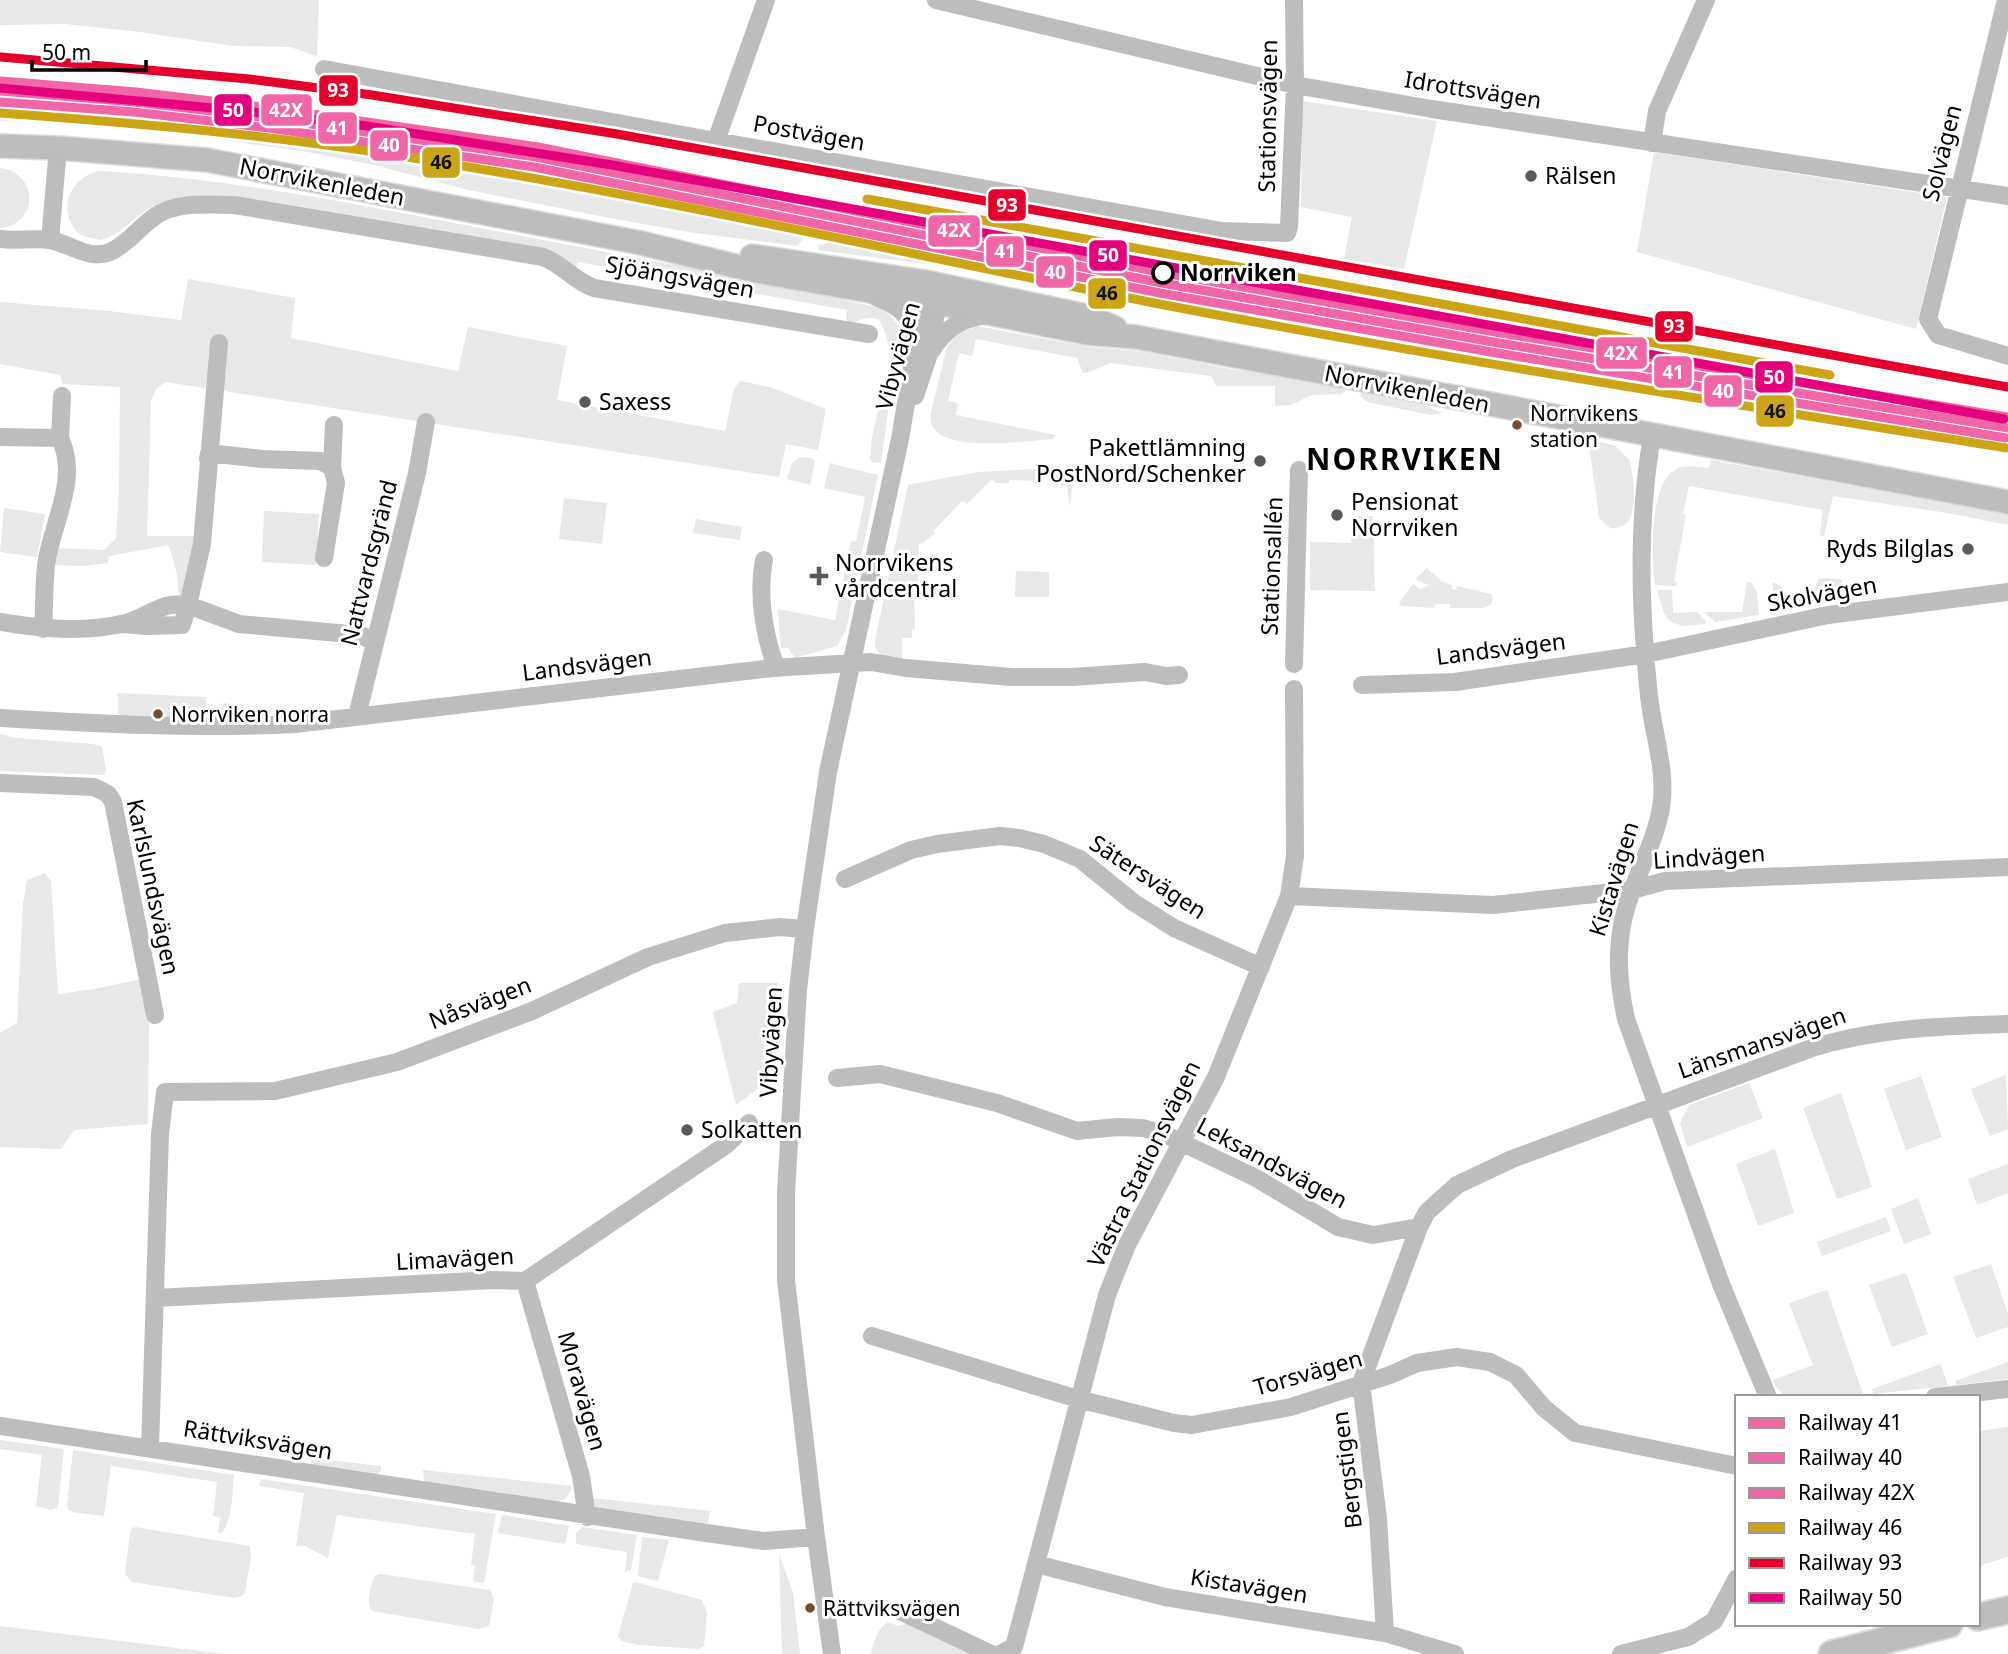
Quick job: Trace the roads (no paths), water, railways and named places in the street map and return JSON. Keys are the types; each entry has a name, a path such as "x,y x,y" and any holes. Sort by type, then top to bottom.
{"highway":[{"path":"1980,1617 2008,1610"},
{"path":"1832,1654 1941,1626"}],"main road":[{"name":"Norrvikenleden","path":"0,146 207,160 641,243 756,271 857,289 932,293 989,314 1087,332 1136,337 2008,502"},
{"name":"Norrvikenleden","path":"641,243 805,262 932,293 1091,317 1136,337"}],"street":[{"path":"716,141 766,0"},
{"name":"Idrottsvägen","path":"936,0 1295,85 1652,143 2008,196"},
{"name":"Stationsvägen","path":"1287,233 1295,85 1294,0"},
{"path":"1652,143 1657,111 1706,0"},
{"name":"Solvägen","path":"2006,0 1928,319 1938,335 2008,356"},
{"name":"Postvägen","path":"324,69 1222,231 1287,233"},
{"path":"50,240 58,148"},
{"name":"Sjöängsvägen","path":"0,239 50,240 83,252 111,252 158,214 190,205 234,205 543,257 559,263 580,283 594,288 869,334"},
{"path":"857,289 902,311 911,323 915,342"},
{"name":"Vibyvägen","path":"832,1654 786,1280 786,1193 798,990 804,929 828,772 900,439 915,342 932,293"},
{"name":"Vibyvägen","path":"900,439 928,357 932,293"},
{"path":"928,357 949,327 972,317 989,314"},
{"path":"122,624 182,625 202,544 219,343"},
{"path":"43,629 43,585 47,556 66,485 66,452 60,438 62,396"},
{"name":"Nattvardsgränd","path":"357,716 418,473 426,422"},
{"path":"324,558 336,483 332,467 334,425"},
{"name":"Kistavägen","path":"1653,436 1645,479 1640,544 1642,620 1650,700 1661,768 1661,806 1654,835 1632,890 1621,929 1617,957 1619,987 1626,1019 1721,1284 1767,1395"},
{"path":"0,437 60,438"},
{"path":"208,459 209,453 262,459 320,461 332,467"},
{"name":"Stationsallén","path":"1294,664 1299,470"},
{"path":"764,559 759,584 767,642 776,668"},
{"name":"Skolvägen","path":"1646,654 1828,615 2008,592"},
{"path":"0,622 61,630 122,624 141,619 171,604 188,605 239,624 361,635 374,642"},
{"name":"Landsvägen","path":"1362,685 1455,682 1646,654"},
{"name":"Landsvägen","path":"0,718 119,725 242,727 295,724 776,668 851,662 1012,677 1072,677 1145,671 1166,676 1179,675"},
{"name":"Västra Stationsvägen","path":"1000,1654 1014,1647 1107,1295 1127,1245 1216,1077 1289,896 1295,856 1294,689"},
{"name":"Karlslundsvägen","path":"0,783 94,787 108,793 113,802 155,1015"},
{"name":"Sätersvägen","path":"845,879 911,850 1000,836 1019,838 1044,844 1080,859 1133,902 1174,928 1261,967"},
{"name":"Lindvägen","path":"1289,896 1493,905 1632,890 1665,881 2008,867"},
{"name":"Nåsvägen","path":"165,1092 275,1091 397,1062 532,1011 661,953 725,933 780,927 804,929"},
{"name":"Länsmansvägen","path":"1658,1104 1844,1038 1894,1030 2008,1024"},
{"name":"Leksandsvägen","path":"837,1078 880,1074 997,1103 1077,1130 1143,1128 1183,1143 1256,1178 1338,1227 1373,1235 1419,1227"},
{"name":"Rättviksvägen","path":"150,1448 160,1134 165,1092"},
{"path":"1419,1227 1427,1212 1457,1185 1512,1159 1658,1104"},
{"name":"Limavägen","path":"156,1298 492,1280 525,1281 726,1145 749,1123"},
{"name":"Bergstigen","path":"1385,1633 1378,1518 1361,1383 1419,1227"},
{"name":"Moravägen","path":"525,1281 581,1476 587,1517"},
{"name":"Torsvägen","path":"872,1335 1078,1399 1192,1425 1291,1406 1390,1376 1417,1363 1457,1357 1490,1362 1516,1375 1544,1408 1575,1433 1735,1466"},
{"path":"1956,1395 2008,1390"},
{"name":"Rättviksvägen","path":"0,1426 587,1517 764,1541 816,1537"},
{"name":"Kistavägen","path":"1036,1564 1165,1597 1385,1633 1455,1654"},
{"path":"1621,1654 1688,1637 1714,1621 1735,1582"},
{"path":"898,1610 991,1654"}],"rail line":[{"name":"93","path":"1,57 249,79 372,95 617,134 2008,387"},
{"name":"42X","path":"1,81 136,92 271,108 538,147 1164,273 1495,332 2008,417"},
{"name":"50","path":"0,88 245,111 367,126 612,165 2004,419"},
{"name":"41","path":"0,91 135,102 270,118 536,157 1162,283 1493,342 2008,428"},
{"name":"40","path":"0,102 134,112 269,128 534,167 1160,293 1491,352 2006,438"},
{"name":"46","path":"0,113 255,136 500,172 686,207 1149,302 1363,342 2006,448"},
{"name":"46","path":"867,199 1830,375"}],"place":[{"name":"Rälsen","path":"1531,176"},
{"name":"Norrviken","path":"1163,273"},
{"name":"Saxess","path":"585,402"},
{"name":"Norrvikens station","path":"1517,425"},
{"name":"Pakettlämning PostNord/Schenker","path":"1260,461"},
{"name":"Pensionat Norrviken","path":"1337,515"},
{"name":"Ryds Bilglas","path":"1968,549"},
{"name":"Norrvikens vårdcentral","path":"819,576"},
{"name":"Norrviken norra","path":"158,714"},
{"name":"Solkatten","path":"687,1130"},
{"name":"Rättviksvägen","path":"810,1608"}],"district":[{"name":"NORRVIKEN","path":"1405,460"}]}
